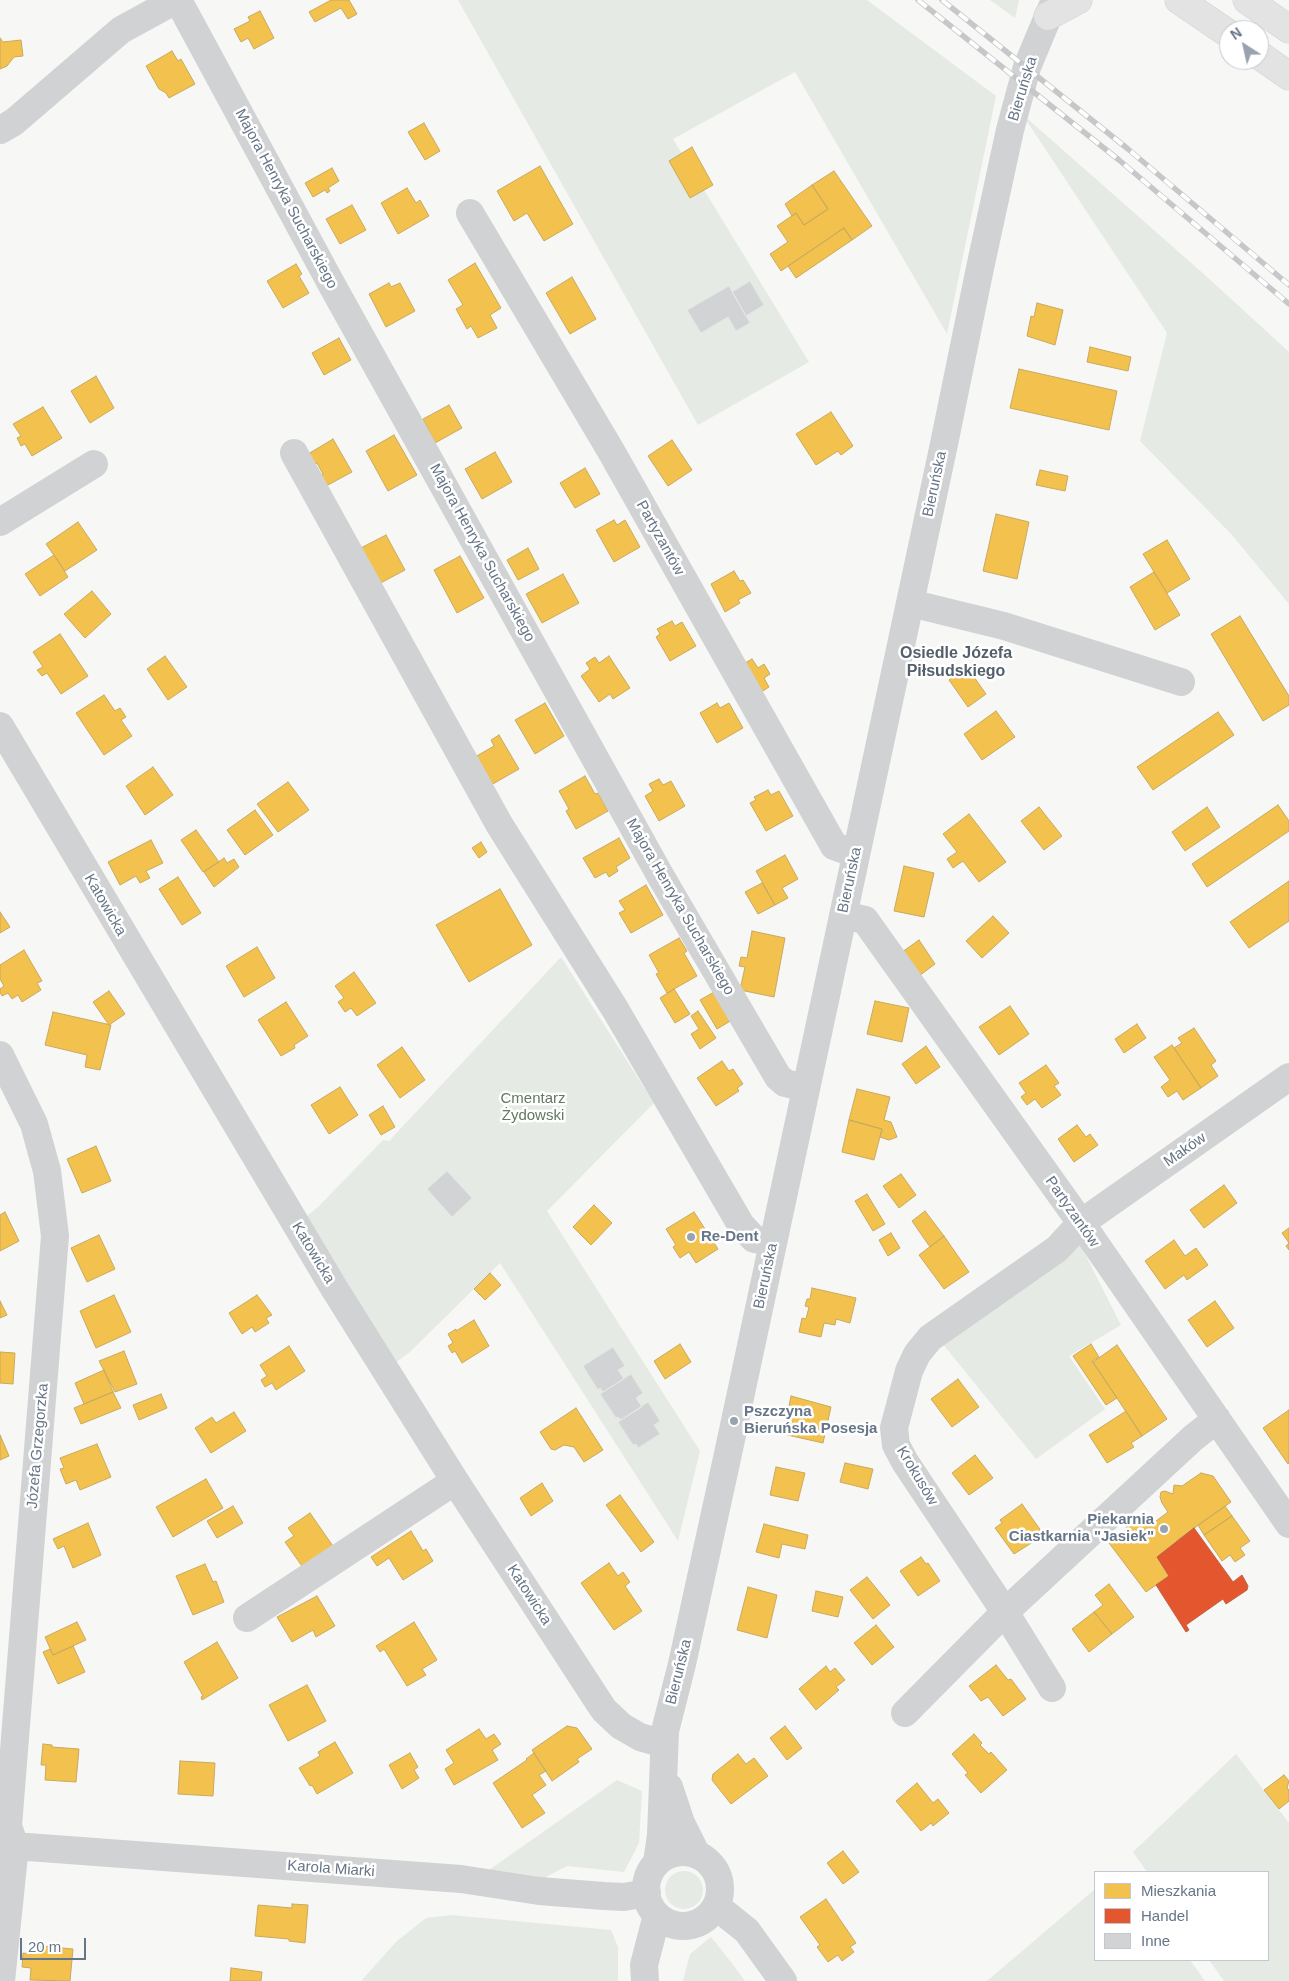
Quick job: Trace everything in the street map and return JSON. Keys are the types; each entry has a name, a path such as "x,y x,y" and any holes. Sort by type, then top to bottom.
{"main road":[{"path":"1052,8 1078,0"},
{"path":"1179,0 1219,27"},
{"path":"1247,0 1289,29"},
{"path":"1269,62 1289,76"}],"street":[{"path":"0,130 14,122 121,30 184,2"},
{"name":"Majora Henryka Sucharskiego","path":"184,2 333,287 660,875 778,1077 785,1083 805,1088"},
{"name":"Bieruńska","path":"657,1863 662,1835 665,1731 684,1655 773,1242 1010,130 1027,67 1052,8"},
{"name":"Partyzantów","path":"470,213 611,451 834,846 856,854"},
{"path":"294,454 499,824 615,1009 741,1225 754,1239 773,1242"},
{"path":"0,522 94,464"},
{"path":"910,603 1004,626 1181,682"},
{"name":"Katowicka","path":"0,726 334,1288 455,1481 604,1710 621,1726 663,1754"},
{"name":"Partyzantów","path":"843,915 865,920 1081,1223 1289,1524"},
{"name":"Józefa Grzegorzka","path":"0,1055 34,1124 47,1171 55,1236 7,1845"},
{"name":"Maków","path":"1081,1223 1289,1077"},
{"name":"Krokusów","path":"1052,1688 1005,1612 905,1462 896,1445 894,1428 909,1371 917,1354 930,1338 1057,1249 1081,1223"},
{"path":"905,1712 1005,1612 1193,1438 1217,1419"},
{"path":"247,1618 455,1481"},
{"name":"Bieruńska","path":"663,1754 682,1823 697,1855"},
{"path":"1,1981 7,1845"},
{"name":"Karola Miarki","path":"7,1845 461,1879 539,1891 624,1898 661,1912"},
{"path":"657,1981 661,1912 647,1882 651,1872 657,1863 669,1855 683,1853 697,1855 708,1862 716,1871 720,1883 720,1895 710,1916 689,1926 661,1912"},
{"path":"716,1906 747,1931 783,1981"},
{"path":"646,1981 644,1965 661,1912"}],"green space":[{"path":"458,0 867,0 996,96 947,334 795,72 673,139 809,362 698,425"},
{"path":"990,0 1019,0 1015,18"},
{"path":"1022,114 1206,276 1289,352 1289,604 1232,535 1140,441 1167,333"},
{"name":"Cmentarz Żydowski","path":"561,957 654,1103 547,1211 700,1451 678,1541 500,1263 410,1352 391,1366 301,1221 318,1207 383,1140 389,1141"},
{"path":"1080,1244 1121,1325 1069,1356 1105,1409 1036,1459 942,1343"},
{"path":"1236,1754 1289,1823 1289,1981 1224,1981 1210,1961 1269,1961 1269,1871 1146,1871 1133,1852"},
{"path":"617,1780 642,1791 639,1843 624,1872 567,1866 540,1880 489,1870"},
{"path":"684,1871 698,1876 703,1890 698,1904 684,1909 670,1904 665,1890 670,1876"},
{"path":"1094,1890 1094,1961 1191,1961 1205,1981 987,1981"},
{"path":"452,1915 611,1930 618,1947 618,1981 361,1981 397,1941 426,1918"},
{"path":"711,1937 745,1981 683,1981 690,1954"}],"building: Mieszkania":[{"path":"331,0 349,0 357,14 348,19 341,8 315,22 309,12"},
{"path":"260,11 274,38 254,49 248,38 241,42 234,29 250,21 248,17"},
{"path":"0,38 3,42 21,40 23,56 14,57 7,66 0,69"},
{"path":"172,51 178,61 181,59 195,84 169,98 166,93 159,89 146,66"},
{"path":"424,123 440,151 425,160 408,132"},
{"path":"692,147 713,185 690,198 669,161"},
{"path":"540,166 573,224 544,241 527,213 514,221 497,191"},
{"path":"332,168 339,181 328,188 330,191 327,193 325,190 313,197 305,183"},
{"path":"834,171 872,226 852,240 844,228 781,271 770,254 788,242 777,226 796,213 804,225 828,209 812,185"},
{"path":"812,185 828,209 804,225 796,213 792,216 785,204"},
{"path":"407,188 416,203 420,200 429,216 398,234 381,203"},
{"path":"352,205 366,230 340,244 326,219"},
{"path":"844,228 852,240 796,278 788,266"},
{"path":"475,263 501,308 490,315 497,328 478,338 471,326 467,329 456,309 463,305 448,280"},
{"path":"296,264 302,274 299,276 309,293 283,308 267,281"},
{"path":"572,277 596,319 570,334 546,293"},
{"path":"389,283 391,287 400,283 415,311 386,327 369,294"},
{"path":"1037,303 1063,310 1055,345 1027,336 1031,316 1034,317"},
{"path":"339,338 351,360 324,375 312,353"},
{"path":"1090,347 1131,357 1128,371 1087,362"},
{"path":"1019,369 1117,391 1109,430 1010,408"},
{"path":"96,376 114,408 90,423 71,391"},
{"path":"449,405 462,428 435,443 423,419"},
{"path":"43,407 62,438 32,456 25,444 21,446 17,438 21,436 13,424"},
{"path":"831,412 853,446 841,455 838,451 816,465 796,434"},
{"path":"394,435 417,475 388,491 366,451"},
{"path":"333,439 352,472 326,486 320,475 323,474 317,463 314,465 308,454"},
{"path":"672,440 692,470 668,486 648,456"},
{"path":"495,452 512,482 482,499 465,469"},
{"path":"585,468 600,494 575,508 560,483"},
{"path":"1040,470 1068,476 1065,491 1036,485"},
{"path":"996,514 1029,522 1017,579 983,571"},
{"path":"614,520 617,525 625,520 640,547 614,562 596,530"},
{"path":"78,522 97,550 65,571 46,544"},
{"path":"386,535 405,570 375,586 357,550"},
{"path":"1167,540 1190,579 1167,593 1143,554"},
{"path":"528,548 539,569 518,580 507,560"},
{"path":"54,555 68,577 40,596 25,574"},
{"path":"460,556 484,598 457,613 434,570"},
{"path":"734,571 740,581 743,580 751,593 738,600 740,603 725,612 711,584"},
{"path":"1154,572 1180,615 1155,630 1130,587"},
{"path":"563,574 579,603 542,623 526,594"},
{"path":"92,591 111,614 85,638 64,614"},
{"path":"1240,616 1289,696 1289,705 1263,721 1211,634"},
{"path":"672,621 675,626 682,622 696,646 670,661 656,637 660,634 657,629"},
{"path":"60,634 88,676 61,694 47,673 42,676 37,670 43,667 33,652"},
{"path":"165,656 187,687 168,700 147,669"},
{"path":"609,656 630,688 613,699 610,694 599,702 581,676 590,669 586,663 595,657 599,663"},
{"path":"752,659 758,668 764,664 770,674 764,678 769,687 755,696 738,667"},
{"path":"967,667 986,694 968,707 949,680"},
{"path":"104,695 115,711 120,708 126,717 121,720 132,736 104,755 76,713"},
{"path":"545,703 564,736 535,754 515,720"},
{"path":"717,703 720,708 729,703 743,728 717,743 700,713"},
{"path":"996,711 1015,737 982,760 964,734"},
{"path":"1218,712 1234,735 1153,790 1137,767"},
{"path":"499,735 519,769 491,785 475,757 494,746 491,740"},
{"path":"153,767 173,795 145,815 126,786"},
{"path":"585,776 595,794 598,793 608,811 576,829 566,811 569,809 559,791"},
{"path":"659,779 663,785 671,781 685,806 659,821 645,796 653,791 649,784"},
{"path":"288,782 309,810 278,832 257,804"},
{"path":"768,790 771,795 779,791 793,816 766,831 750,803 756,800 754,797"},
{"path":"1278,805 1289,821 1289,831 1207,887 1192,864"},
{"path":"1039,807 1062,836 1044,850 1021,821"},
{"path":"1207,807 1220,827 1185,851 1172,832"},
{"path":"255,810 273,835 245,855 227,830"},
{"path":"969,814 1006,862 979,882 963,861 953,868 947,859 957,852 943,834"},
{"path":"196,830 219,862 203,872 181,840"},
{"path":"619,838 630,858 616,867 618,871 609,877 606,872 595,878 583,858"},
{"path":"151,840 163,863 146,871 150,878 140,883 136,876 120,885 108,862"},
{"path":"481,842 487,852 479,858 472,848"},
{"path":"785,855 798,879 782,888 788,898 775,905 756,871"},
{"path":"224,858 227,863 234,859 239,867 214,887 204,872"},
{"path":"904,866 934,873 924,917 894,911"},
{"path":"178,877 201,913 182,925 159,889"},
{"path":"1289,881 1289,921 1249,948 1230,922"},
{"path":"762,883 775,905 758,914 745,892"},
{"path":"646,885 663,915 631,933 619,913 625,910 619,901"},
{"path":"500,889 532,945 469,982 436,925"},
{"path":"0,912 10,927 0,933"},
{"path":"993,916 1009,933 982,958 966,941"},
{"path":"752,931 785,938 774,997 740,990 745,967 739,966 741,957 747,958"},
{"path":"679,938 687,951 684,953 697,976 667,993 656,974 659,973 649,955"},
{"path":"919,940 935,964 919,976 902,952"},
{"path":"257,947 275,978 244,997 226,966"},
{"path":"24,950 42,981 37,983 41,990 22,1002 18,995 12,999 8,993 2,996 0,989 4,986 0,979 0,965"},
{"path":"354,972 376,1003 357,1016 351,1008 345,1012 338,1002 344,998 335,986"},
{"path":"674,989 690,1014 675,1023 660,998"},
{"path":"109,991 125,1014 109,1025 93,1002"},
{"path":"714,992 732,1020 717,1029 700,1000"},
{"path":"875,1001 909,1008 902,1042 867,1034"},
{"path":"286,1002 308,1036 294,1045 295,1048 281,1056 258,1020"},
{"path":"1010,1006 1029,1034 999,1055 979,1027"},
{"path":"698,1011 716,1038 700,1049 691,1034 699,1029 691,1016"},
{"path":"53,1012 111,1025 100,1070 85,1067 87,1055 45,1045"},
{"path":"1137,1024 1146,1038 1124,1053 1115,1039"},
{"path":"1194,1028 1216,1061 1211,1065 1218,1076 1201,1088 1174,1048 1182,1043 1178,1038"},
{"path":"1172,1045 1201,1088 1183,1100 1177,1091 1168,1097 1161,1087 1170,1080 1154,1057"},
{"path":"926,1046 940,1067 916,1084 902,1064"},
{"path":"402,1047 425,1080 400,1098 377,1065"},
{"path":"722,1061 729,1071 733,1069 743,1084 737,1088 739,1091 716,1106 697,1078"},
{"path":"1046,1065 1059,1083 1054,1086 1061,1095 1042,1108 1035,1099 1027,1105 1021,1097 1026,1093 1019,1083"},
{"path":"340,1087 358,1115 329,1134 311,1105"},
{"path":"857,1089 890,1097 884,1120 891,1122 897,1137 889,1140 880,1137 882,1129 849,1120"},
{"path":"383,1106 395,1127 381,1135 369,1115"},
{"path":"849,1120 882,1129 874,1160 842,1152"},
{"path":"1077,1125 1086,1137 1090,1134 1098,1145 1074,1162 1058,1139"},
{"path":"96,1146 111,1181 82,1193 67,1159"},
{"path":"901,1174 916,1195 899,1208 883,1186"},
{"path":"1224,1185 1237,1203 1204,1228 1190,1210"},
{"path":"867,1194 885,1224 873,1231 855,1201"},
{"path":"594,1205 612,1223 591,1245 573,1227"},
{"path":"925,1211 944,1236 930,1247 912,1221"},
{"path":"5,1212 19,1241 0,1251 0,1215"},
{"name":"Re-Dent","path":"694,1212 718,1249 696,1263 689,1252 680,1258 673,1247 676,1245 666,1229"},
{"path":"1289,1228 1289,1243 1282,1233"},
{"path":"891,1233 900,1248 888,1256 879,1240"},
{"path":"99,1235 115,1269 87,1282 71,1248"},
{"path":"944,1236 969,1272 944,1289 919,1255"},
{"path":"1174,1240 1185,1256 1196,1248 1208,1265 1187,1280 1184,1275 1165,1289 1145,1261"},
{"path":"490,1273 501,1285 485,1300 474,1289"},
{"path":"812,1288 856,1298 850,1323 836,1319 835,1325 824,1323 821,1337 799,1332 802,1318 806,1319 809,1307 805,1306 807,1299 810,1299"},
{"path":"114,1295 131,1332 96,1348 80,1311"},
{"path":"257,1295 272,1315 266,1318 269,1323 255,1332 252,1327 242,1334 229,1313"},
{"path":"0,1301 7,1315 0,1318"},
{"path":"1215,1301 1234,1328 1207,1347 1188,1320"},
{"path":"474,1320 489,1346 462,1363 455,1351 452,1353 448,1346 453,1343 448,1334"},
{"path":"680,1344 691,1362 665,1379 654,1361"},
{"path":"1091,1344 1099,1357 1092,1361 1117,1398 1106,1405 1073,1356"},
{"path":"1117,1345 1167,1419 1142,1436 1093,1362"},
{"path":"289,1346 305,1371 276,1390 272,1383 265,1387 261,1380 267,1376 260,1365"},
{"path":"124,1351 137,1384 115,1392 99,1361"},
{"path":"0,1352 15,1353 13,1384 0,1383"},
{"path":"104,1370 113,1392 84,1404 75,1383"},
{"path":"958,1379 979,1407 952,1427 931,1399"},
{"path":"113,1392 121,1408 81,1424 74,1408"},
{"path":"161,1394 167,1408 139,1420 133,1405"},
{"path":"791,1396 831,1407 823,1443 783,1434 786,1421 790,1422 792,1412 788,1411"},
{"path":"576,1408 603,1450 584,1462 574,1447 564,1445 555,1450 551,1449 540,1432"},
{"path":"1289,1410 1289,1463 1288,1464 1263,1428"},
{"path":"1126,1411 1142,1436 1131,1443 1134,1447 1107,1463 1089,1435"},
{"path":"234,1412 246,1431 211,1453 195,1428 212,1417 216,1423"},
{"path":"0,1435 9,1456 0,1460"},
{"path":"97,1444 111,1477 80,1490 76,1480 66,1484 60,1469 64,1468 60,1458"},
{"path":"975,1455 993,1478 969,1495 952,1473"},
{"path":"845,1463 873,1469 868,1489 840,1482"},
{"path":"776,1467 805,1473 798,1501 770,1495"},
{"path":"1201,1473 1213,1476 1231,1502 1176,1541 1157,1557 1169,1576 1146,1592 1109,1543 1141,1516 1148,1527 1168,1512 1162,1503 1161,1492 1165,1491 1173,1494 1174,1485 1182,1486"},
{"path":"206,1479 223,1508 173,1537 156,1507"},
{"path":"542,1483 553,1501 531,1516 520,1498"},
{"path":"620,1495 654,1542 641,1552 606,1505"},
{"path":"1022,1504 1044,1535 1014,1554 995,1528 1002,1523 1000,1520"},
{"path":"233,1506 243,1523 217,1538 207,1521"},
{"path":"1225,1506 1232,1516 1204,1535 1198,1525"},
{"path":"310,1513 335,1549 304,1569 285,1542 294,1536 288,1528"},
{"path":"1232,1516 1250,1541 1240,1548 1245,1555 1235,1562 1230,1555 1222,1561 1204,1535"},
{"path":"88,1523 101,1555 73,1568 64,1546 58,1549 53,1539"},
{"path":"764,1524 808,1535 805,1549 782,1544 779,1558 756,1552"},
{"path":"411,1531 423,1551 426,1549 433,1561 403,1580 389,1558 377,1566 371,1557"},
{"path":"921,1557 926,1564 928,1563 940,1581 918,1596 900,1571"},
{"path":"609,1563 618,1576 623,1572 630,1582 625,1586 642,1611 614,1630 581,1583"},
{"path":"205,1564 213,1582 216,1581 224,1602 193,1615 176,1576"},
{"path":"867,1577 890,1605 873,1619 850,1590"},
{"path":"1109,1584 1134,1617 1112,1634 1094,1612 1103,1605 1095,1595"},
{"path":"748,1587 777,1595 767,1638 737,1630"},
{"path":"816,1591 843,1597 838,1617 812,1611"},
{"path":"317,1596 335,1626 316,1637 313,1630 292,1642 277,1617"},
{"path":"1094,1612 1112,1634 1089,1652 1072,1629"},
{"path":"77,1622 86,1640 53,1655 45,1637"},
{"path":"414,1622 437,1660 422,1669 426,1675 407,1686 384,1649 380,1652 376,1646"},
{"path":"876,1625 894,1647 872,1665 854,1643"},
{"path":"217,1642 238,1678 202,1700 201,1697 203,1696 184,1662"},
{"path":"73,1646 85,1672 58,1684 43,1652 50,1649 53,1655"},
{"path":"996,1665 1008,1680 1011,1679 1026,1699 1003,1716 988,1697 981,1701 969,1686"},
{"path":"826,1666 830,1672 835,1668 845,1680 836,1687 839,1690 816,1710 799,1689"},
{"path":"307,1685 326,1721 288,1741 269,1705"},
{"path":"567,1726 577,1728 592,1749 577,1759 579,1762 552,1781 532,1750"},
{"path":"785,1726 802,1748 787,1760 770,1738"},
{"path":"479,1729 486,1739 494,1734 501,1744 492,1750 498,1760 454,1785 445,1769 454,1763 446,1750"},
{"path":"974,1734 982,1743 980,1745 989,1754 991,1752 1007,1770 981,1793 965,1775 968,1773 952,1754"},
{"path":"335,1742 353,1773 317,1794 299,1768 320,1756 318,1752"},
{"path":"43,1744 52,1745 52,1747 79,1749 76,1782 45,1780 46,1765 41,1765"},
{"path":"410,1753 418,1767 414,1770 419,1778 402,1789 389,1765"},
{"path":"534,1753 546,1771 539,1775 546,1785 532,1795 545,1813 522,1828 493,1783 527,1760"},
{"path":"738,1754 746,1764 754,1758 768,1776 731,1804 712,1780 713,1774"},
{"path":"180,1761 215,1763 213,1796 178,1794"},
{"path":"1284,1775 1289,1781 1287,1788 1289,1790 1289,1801 1279,1809 1264,1790"},
{"path":"917,1783 933,1803 938,1799 949,1813 933,1826 931,1823 921,1831 896,1801"},
{"path":"843,1851 859,1872 843,1884 827,1863"},
{"path":"826,1899 856,1943 850,1947 854,1952 842,1961 838,1955 828,1962 817,1947 820,1945 800,1917"},
{"path":"292,1904 308,1905 305,1943 289,1941 289,1939 255,1936 258,1905 292,1908"},
{"path":"33,1945 73,1949 70,1981 30,1980 31,1968 22,1967 23,1953 32,1954"},
{"path":"231,1968 262,1972 261,1981 230,1981"}],"building: Handel":[{"path":"1194,1528 1233,1582 1242,1575 1248,1586 1247,1590 1226,1604 1223,1599 1186,1625 1189,1630 1186,1632 1156,1585 1169,1576 1157,1557"}],"building: Inne":[{"path":"750,281 764,305 746,316 732,292"},
{"path":"729,286 750,323 736,331 728,317 701,333 687,310"},
{"path":"447,1171 472,1198 452,1217 427,1189"},
{"path":"613,1347 625,1366 618,1370 624,1379 603,1392 600,1388 598,1390 583,1366"},
{"path":"631,1374 643,1393 636,1398 642,1407 621,1420 618,1417 616,1418 600,1394"},
{"path":"648,1402 660,1421 654,1425 660,1434 638,1448 636,1444 633,1445 618,1422"}],"railway":[{"path":"918,0 1119,160 1289,304"},
{"path":"942,0 1128,149 1289,285"}],"place":[{"name":"Re-Dent","path":"691,1237"},
{"name":"Pszczyna Bieruńska Posesja","path":"734,1421"},
{"name":"Piekarnia Ciastkarnia \"Jasiek\"","path":"1164,1529"}],"district":[{"name":"Osiedle Józefa Piłsudskiego","path":"956,663"}]}
